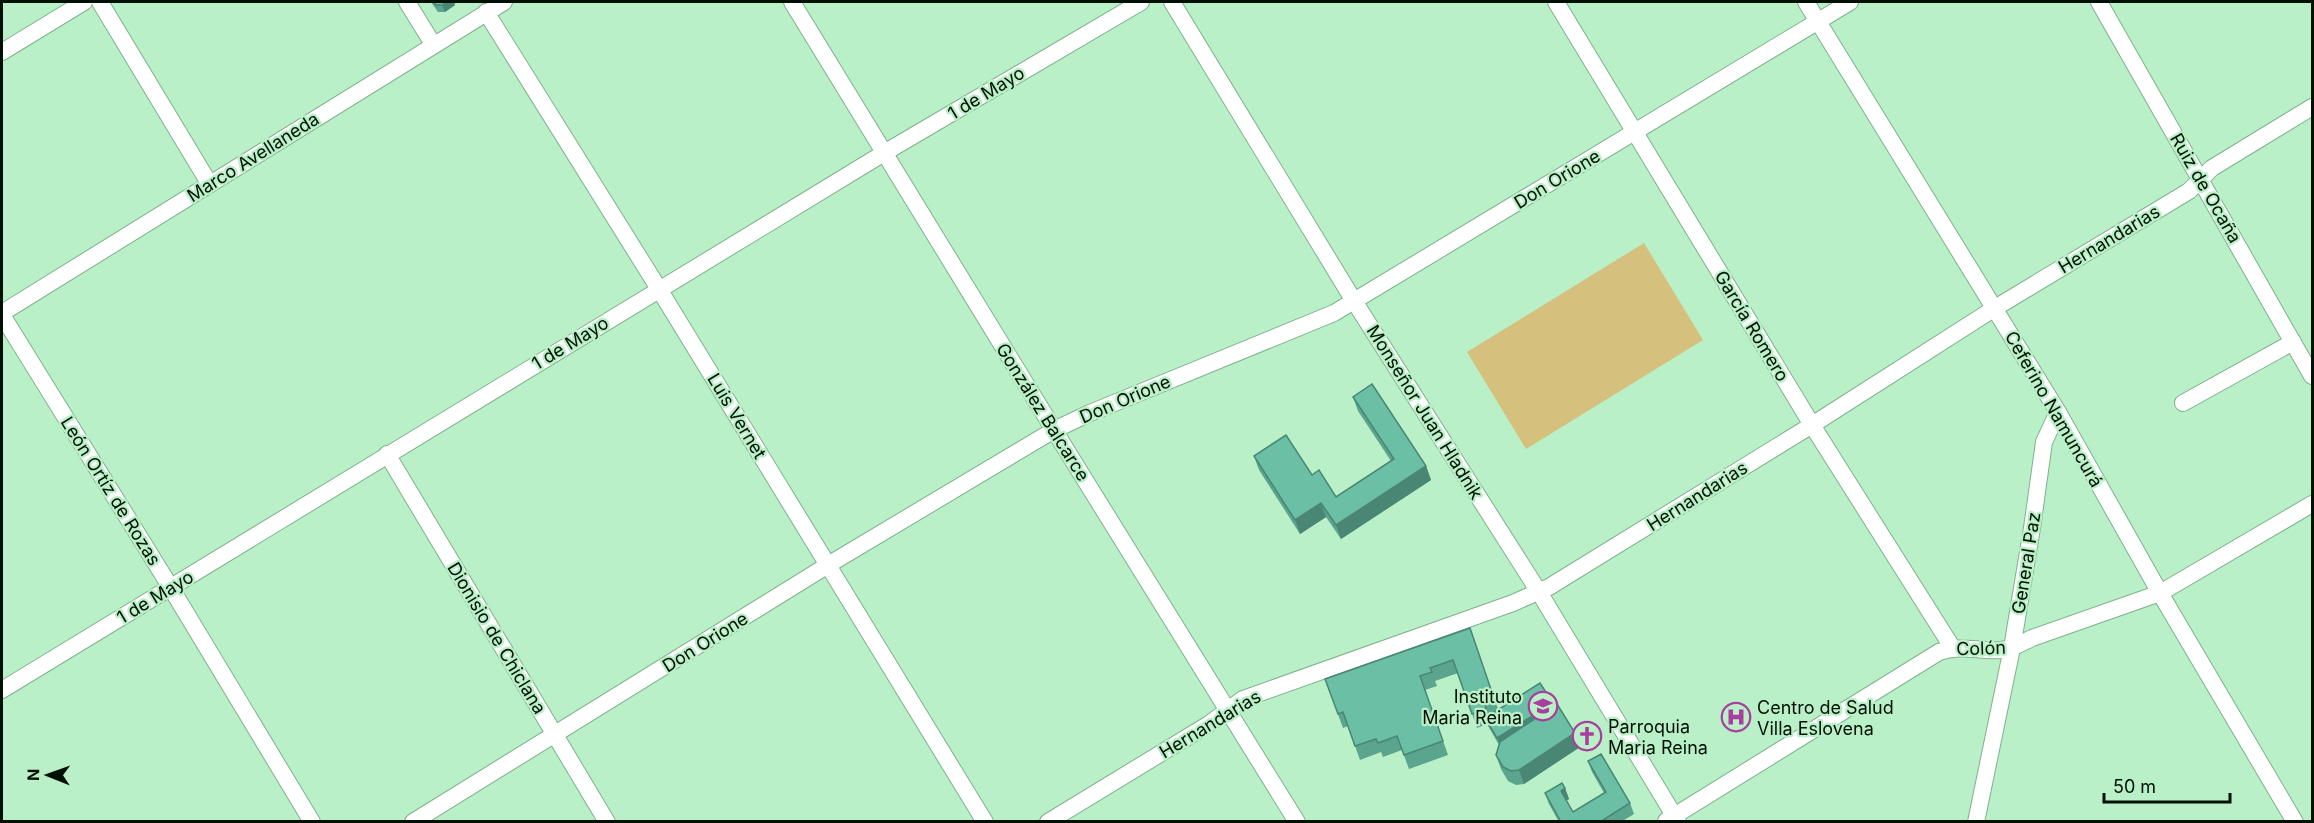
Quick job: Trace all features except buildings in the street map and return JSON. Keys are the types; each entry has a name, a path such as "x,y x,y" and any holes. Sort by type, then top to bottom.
{"street":[{"path":"2,52 84,2"},
{"path":"100,2 209,183"},
{"path":"407,2 433,45"},
{"name":"Marco Avellaneda","path":"2,314 209,183 504,2"},
{"name":"González Balcarce","path":"792,2 1297,822"},
{"name":"1 de Mayo","path":"2,690 884,153 1141,2"},
{"name":"Monseñor Juan Hladnik","path":"1172,2 1354,301 1539,592 1672,820"},
{"name":"García Romero","path":"1556,2 1812,425 1952,647"},
{"name":"Ceferino Namuncurá","path":"1806,2 2058,412 2160,593 2295,822"},
{"name":"Don Orione","path":"413,822 828,565 1054,430 1090,412 1334,313 1850,2"},
{"name":"Ruiz de Ocaña","path":"2098,2 2313,376"},
{"name":"Luis Vernet","path":"486,12 659,289 985,822"},
{"name":"Hernandarias","path":"1048,822 1243,699 1539,592 1812,425 1995,308 2189,191 2212,168 2313,107"},
{"name":"León Ortíz de Rozas","path":"2,314 312,822"},
{"path":"2183,403 2293,342"},
{"name":"General Paz","path":"1976,822 2012,648 2044,442 2058,412"},
{"name":"Dionisio de Chiclana","path":"387,454 608,822"},
{"name":"Colón","path":"1672,820 1939,652 1952,647 1999,650 2012,648 2032,638 2160,593 2313,504"}],"shaded area":[{"path":"1644,243 1703,340 1526,449 1467,352"}],"place":[{"name":"Instituto Maria Reina","path":"1543,706"},
{"name":"Centro de Salud Villa Eslovena","path":"1736,717"},
{"name":"Parroquia Maria Reina","path":"1587,736"}]}
